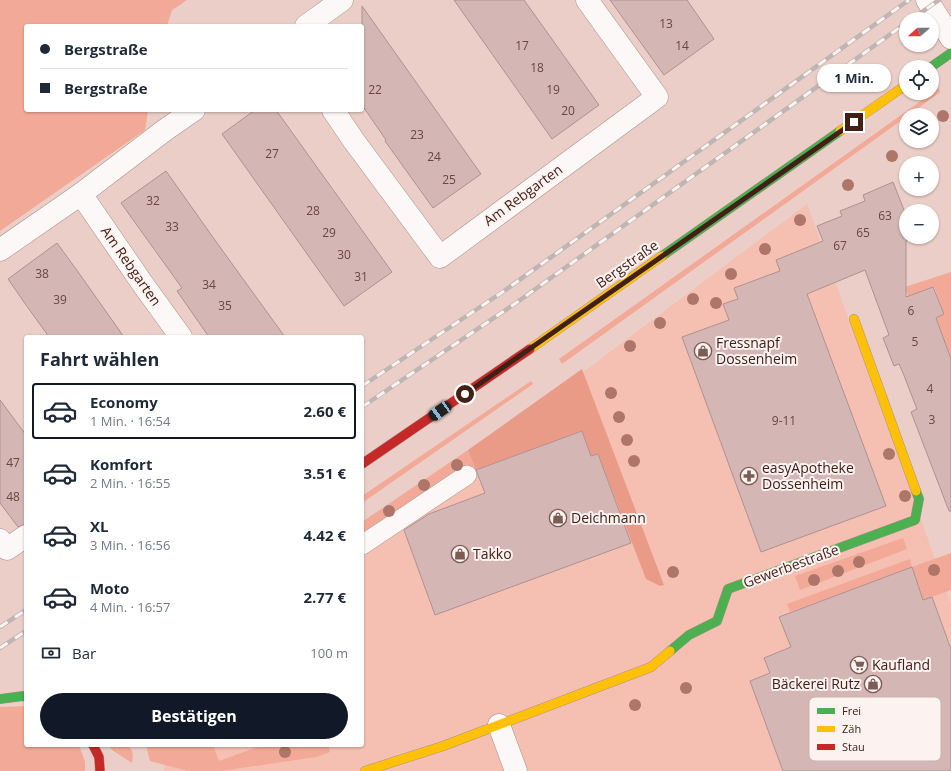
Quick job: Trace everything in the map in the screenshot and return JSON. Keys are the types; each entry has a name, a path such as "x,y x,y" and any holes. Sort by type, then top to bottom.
{"street":[{"path":"309,24 342,0"},
{"name":"Am Rebgarten","path":"334,112 359,148 440,256 657,97 587,0"},
{"path":"927,0 951,38"},
{"path":"939,61 951,53"},
{"name":"Bergstraße","path":"364,463 527,351 899,90"},
{"path":"0,250 82,194 165,130 191,112"},
{"name":"Am Rebgarten","path":"82,194 142,283 180,335"},
{"name":"Gewerbestraße","path":"365,771 443,746 651,668 689,635 717,621 728,589 915,520 919,499 854,319"},
{"path":"0,540 7,549 24,537"},
{"path":"0,699 24,696"},
{"path":"499,725 516,771"},
{"path":"94,747 99,757 100,771"}],"lane":[{"path":"364,544 467,474"}],"shaded area":[{"path":"0,0 187,0 172,10 168,24 24,24 24,112 148,112 145,130 0,231"},
{"path":"922,100 929,100 918,108 911,108"},
{"path":"899,117 899,122 562,364 559,359"},
{"path":"807,204 951,603 951,771 164,771 165,763 160,747 364,747 364,524 445,466 582,373"},
{"path":"951,272 951,364 936,318 944,314 934,287 908,296 905,287"},
{"path":"582,369 664,585 660,586 646,579 598,454 591,456 582,431 476,470 468,450"},
{"path":"531,381 533,384 364,502 364,495"},
{"path":"468,450 476,470 403,509 364,536 364,521"},
{"path":"903,538 907,549 800,590 795,576"},
{"path":"951,553 951,590 923,600 911,568 790,612 787,604 910,559 912,567"},
{"path":"24,706 24,747 80,747 85,762 85,771 0,771 0,707"},
{"path":"110,747 129,747 133,756 132,763 112,750"},
{"path":"146,747 214,747 219,761 258,747 329,747 330,752 316,757 221,771 188,771 150,761"}],"building":[{"path":"454,0 524,0 599,105 552,139"},
{"path":"610,0 687,0 714,39 664,75"},
{"path":"362,6 481,174 433,208 385,141 386,140 364,108 364,24 362,24"},
{"path":"252,112 277,112 392,272 344,306 222,134"},
{"path":"166,171 284,335 208,335 177,291 182,288 121,203"},
{"path":"893,182 902,204 899,204 899,244 906,244 906,297 933,287 944,314 936,318 951,359 951,511 949,511 911,412 917,409 903,373 899,364 894,366 883,338 889,335 865,270 807,294 886,506 761,552 682,337 729,320 723,304 738,299 734,288 780,271 776,260 823,241 817,226 842,216 840,211 865,201 863,195"},
{"path":"57,243 123,335 48,335 8,279"},
{"path":"0,400 24,432 24,525 18,527 0,503"},
{"name":"Deichmann","path":"582,431 591,456 598,454 631,543 435,615 404,530 429,514 485,493 476,470"},
{"name":"Kaufland","path":"912,567 923,600 932,597 951,649 951,771 783,771 750,681 770,673 764,658 791,647 779,617"}],"railway":[{"path":"364,385 504,291 909,0"},
{"path":"922,12 939,0"},
{"path":"364,406 516,303 899,28"},
{"path":"0,627 24,611"},
{"path":"0,648 24,632"}],"traffic: fast":[{"path":"939,61 951,53"},
{"path":"662,256 840,131"},
{"path":"670,651 689,635 717,621 728,589 915,520 919,499 916,491"},
{"path":"0,699 24,696"}],"traffic: slow":[{"path":"840,131 899,90"},
{"path":"530,349 662,256"},
{"path":"854,319 916,491"},
{"path":"365,771 443,746 651,667 670,651"}],"traffic: jam":[{"path":"364,463 530,349"},
{"path":"94,747 99,757 100,771"}],"place":[{"name":"Fressnapf Dossenheim","path":"703,351"},
{"name":"easyApotheke Dossenheim","path":"749,476"},
{"name":"Deichmann","path":"558,518"},
{"name":"Takko","path":"460,554"},
{"name":"Kaufland","path":"859,665"},
{"name":"Bäckerei Rutz","path":"873,684"}],"route":[{"path":"465,394 854,122"}]}
